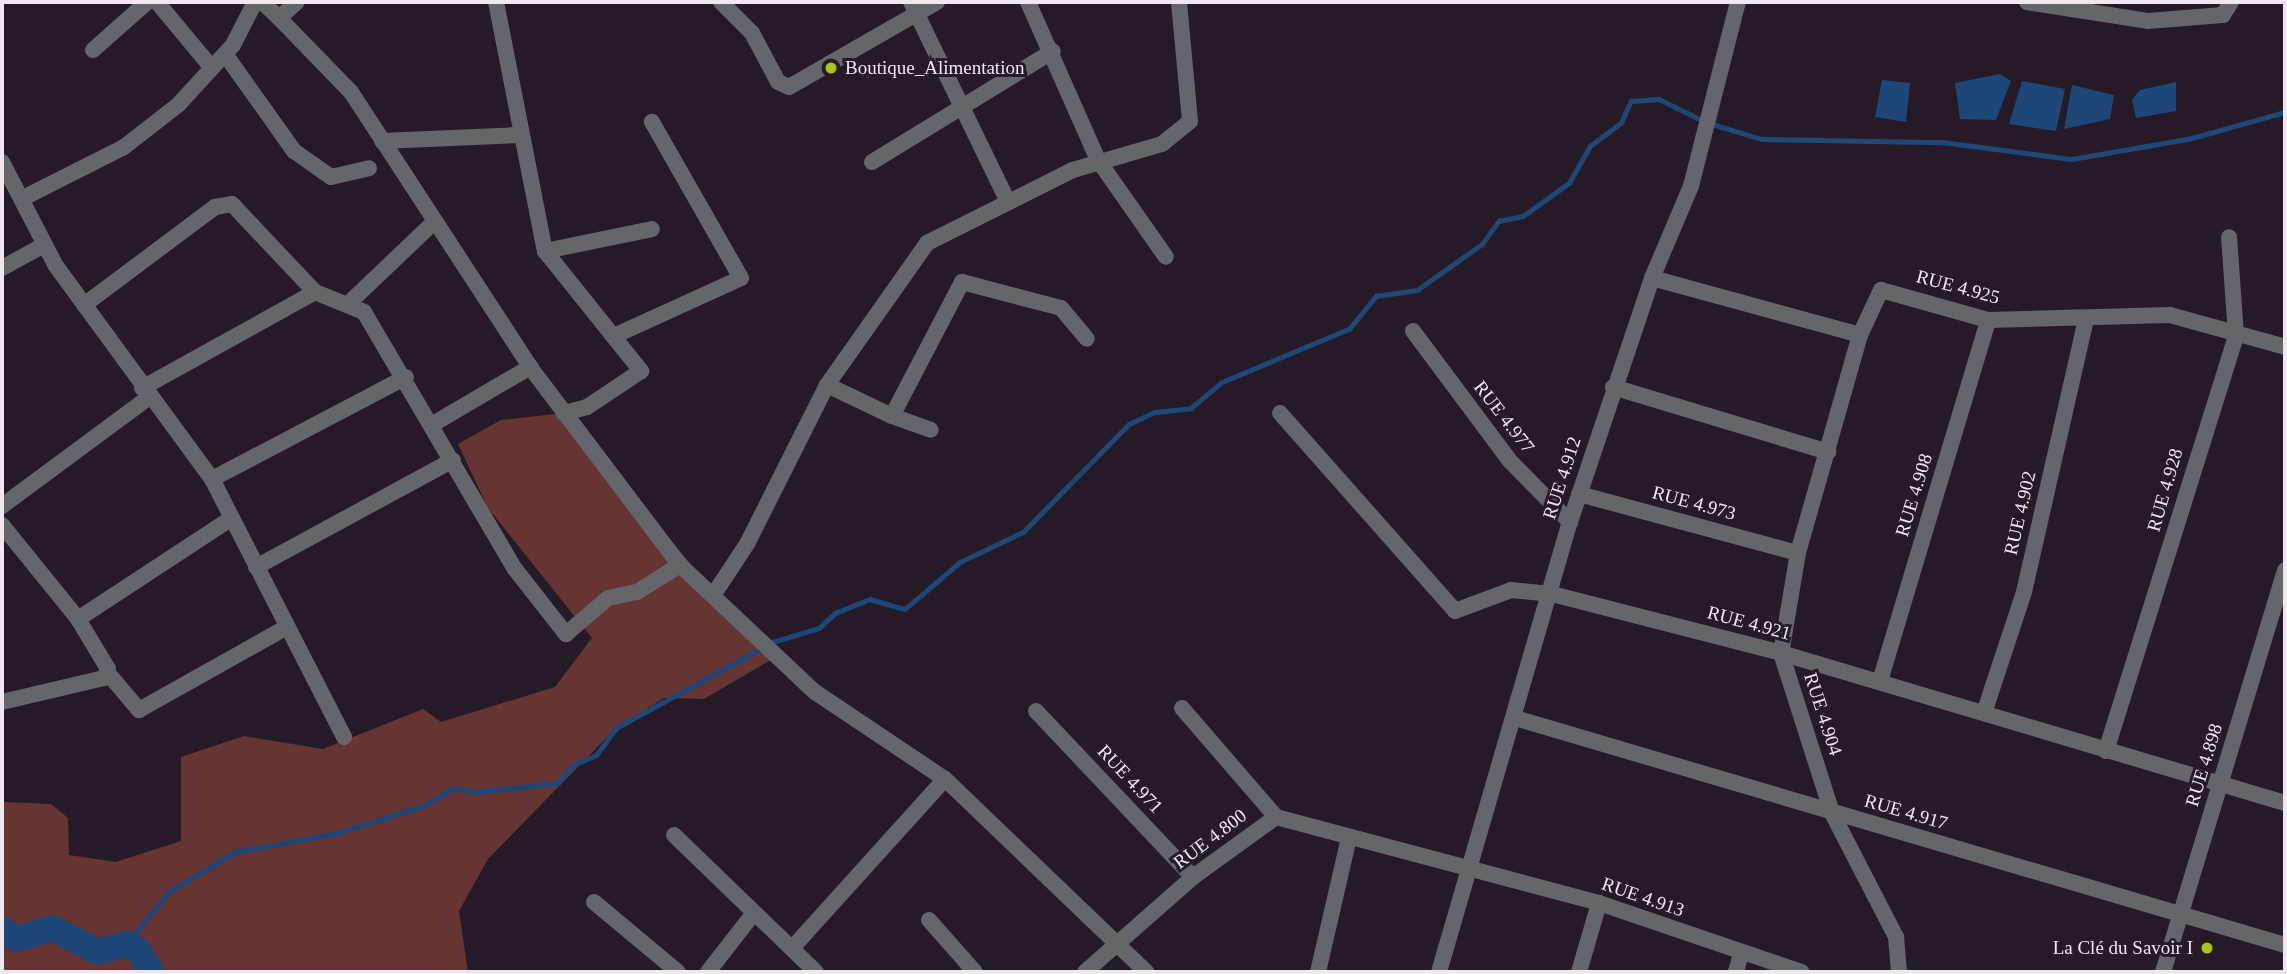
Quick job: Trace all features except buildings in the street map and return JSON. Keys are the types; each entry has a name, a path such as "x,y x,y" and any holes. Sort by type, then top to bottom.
{"street":[{"path":"93,50 147,2"},
{"path":"157,2 212,68"},
{"path":"23,198 124,147 225,54 255,2"},
{"path":"262,2 352,92 433,223 530,367 680,565 815,692 945,779 1146,972"},
{"path":"279,18 297,2"},
{"path":"496,2 519,135 545,251 616,335 641,370 587,407 564,413"},
{"path":"721,2 752,33 778,82 789,87 914,8 937,2"},
{"path":"1028,2 1053,51 1098,160 1166,257"},
{"path":"713,594 747,544 827,385 927,243 1098,160 1162,144 1191,121 1179,2"},
{"name":"RUE 4.912","path":"1440,972 1468,869 1552,594 1570,522 1613,387 1652,278 1691,186 1738,2"},
{"path":"2027,2 2148,21 2223,15 2231,2"},
{"path":"914,8 960,113 1008,202"},
{"path":"872,162 960,113 1053,51"},
{"path":"225,54 295,151 331,177 369,168"},
{"path":"616,335 741,278 653,122"},
{"path":"382,142 519,135"},
{"path":"2,162 23,198 44,245 145,393 212,479 285,628 344,737"},
{"path":"84,305 226,202 314,292 349,303 364,312 406,377 514,569 566,634 608,598 637,592 680,565"},
{"path":"349,303 433,223"},
{"path":"545,251 652,229"},
{"name":"RUE 4.928","path":"2106,751 2236,336 2229,236"},
{"path":"2,268 44,245"},
{"path":"1652,278 1860,335"},
{"path":"892,416 962,282 1061,307 1087,339"},
{"name":"RUE 4.925","path":"1860,335 1881,290 1988,320 2170,315 2236,336 2285,347"},
{"path":"2,506 145,393 314,292"},
{"name":"RUE 4.902","path":"1984,713 2024,592 2086,319"},
{"name":"RUE 4.908","path":"1880,681 1988,320"},
{"name":"RUE 4.977","path":"1413,331 1510,461 1570,522"},
{"name":"RUE 4.904","path":"1860,335 1829,452 1798,553 1782,653 1832,813 1896,937 1899,972"},
{"path":"433,424 530,367"},
{"path":"212,479 406,377"},
{"path":"827,385 892,416 931,430"},
{"path":"1613,387 1829,452"},
{"name":"RUE 4.921","path":"1280,413 1455,611 1511,590 1552,594 1782,653 2285,803"},
{"path":"257,567 453,460"},
{"name":"RUE 4.973","path":"1579,494 1798,553"},
{"path":"78,619 232,518"},
{"path":"2,525 78,619 107,672 139,710 285,628"},
{"name":"RUE 4.898","path":"2163,972 2183,915 2285,570"},
{"path":"2,702 107,672"},
{"path":"1182,708 1276,817"},
{"name":"RUE 4.971","path":"1036,711 1193,877"},
{"name":"RUE 4.917","path":"1515,718 2285,944"},
{"path":"794,946 945,779"},
{"name":"RUE 4.800","path":"1085,972 1193,877 1276,817 1468,869"},
{"path":"674,835 753,914 794,946 816,972"},
{"path":"1318,972 1349,838"},
{"name":"RUE 4.913","path":"1468,869 1599,903 1802,972"},
{"path":"594,902 678,972"},
{"path":"1579,972 1599,903"},
{"path":"708,972 753,914"},
{"path":"929,920 975,972"},
{"path":"1736,972 1741,953"}],"shaded area":[{"path":"564,413 715,593 779,655 704,699 664,698 616,728 488,859 459,911 468,972 2,972 2,802 51,804 68,818 69,855 116,862 181,841 181,757 244,736 323,749 423,709 441,722 555,687 592,638 488,508 458,444 501,420"}],"water":[{"path":"2000,74 2011,81 1996,120 1960,119 1955,83"},
{"path":"1882,80 1910,83 1906,122 1875,117"},
{"path":"2022,81 2065,89 2056,131 2009,124"},
{"path":"2176,82 2176,111 2136,118 2132,100 2140,90"},
{"path":"2072,85 2114,95 2110,119 2064,129"}],"waterway":[{"path":"769,643 819,628 835,613 870,599 905,609 960,562 1023,532 1129,424 1155,412 1191,408 1222,382 1349,329 1376,296 1417,290 1482,244 1499,221 1523,216 1569,183 1590,146 1621,123 1631,101 1659,99 1704,121"},
{"path":"1712,124 1762,139 1942,142 2072,159 2192,138 2285,112"},
{"path":"126,944 169,892 235,852 338,833 426,805 453,788 475,792 558,783 573,765 596,755 616,728 762,648"},
{"path":"2,930 17,939 52,928 98,952 126,944 139,951 151,972"}],"place":[{"name":"Boutique_Alimentation","path":"831,68"},
{"name":"La Clé du Savoir I","path":"2207,948"}]}
